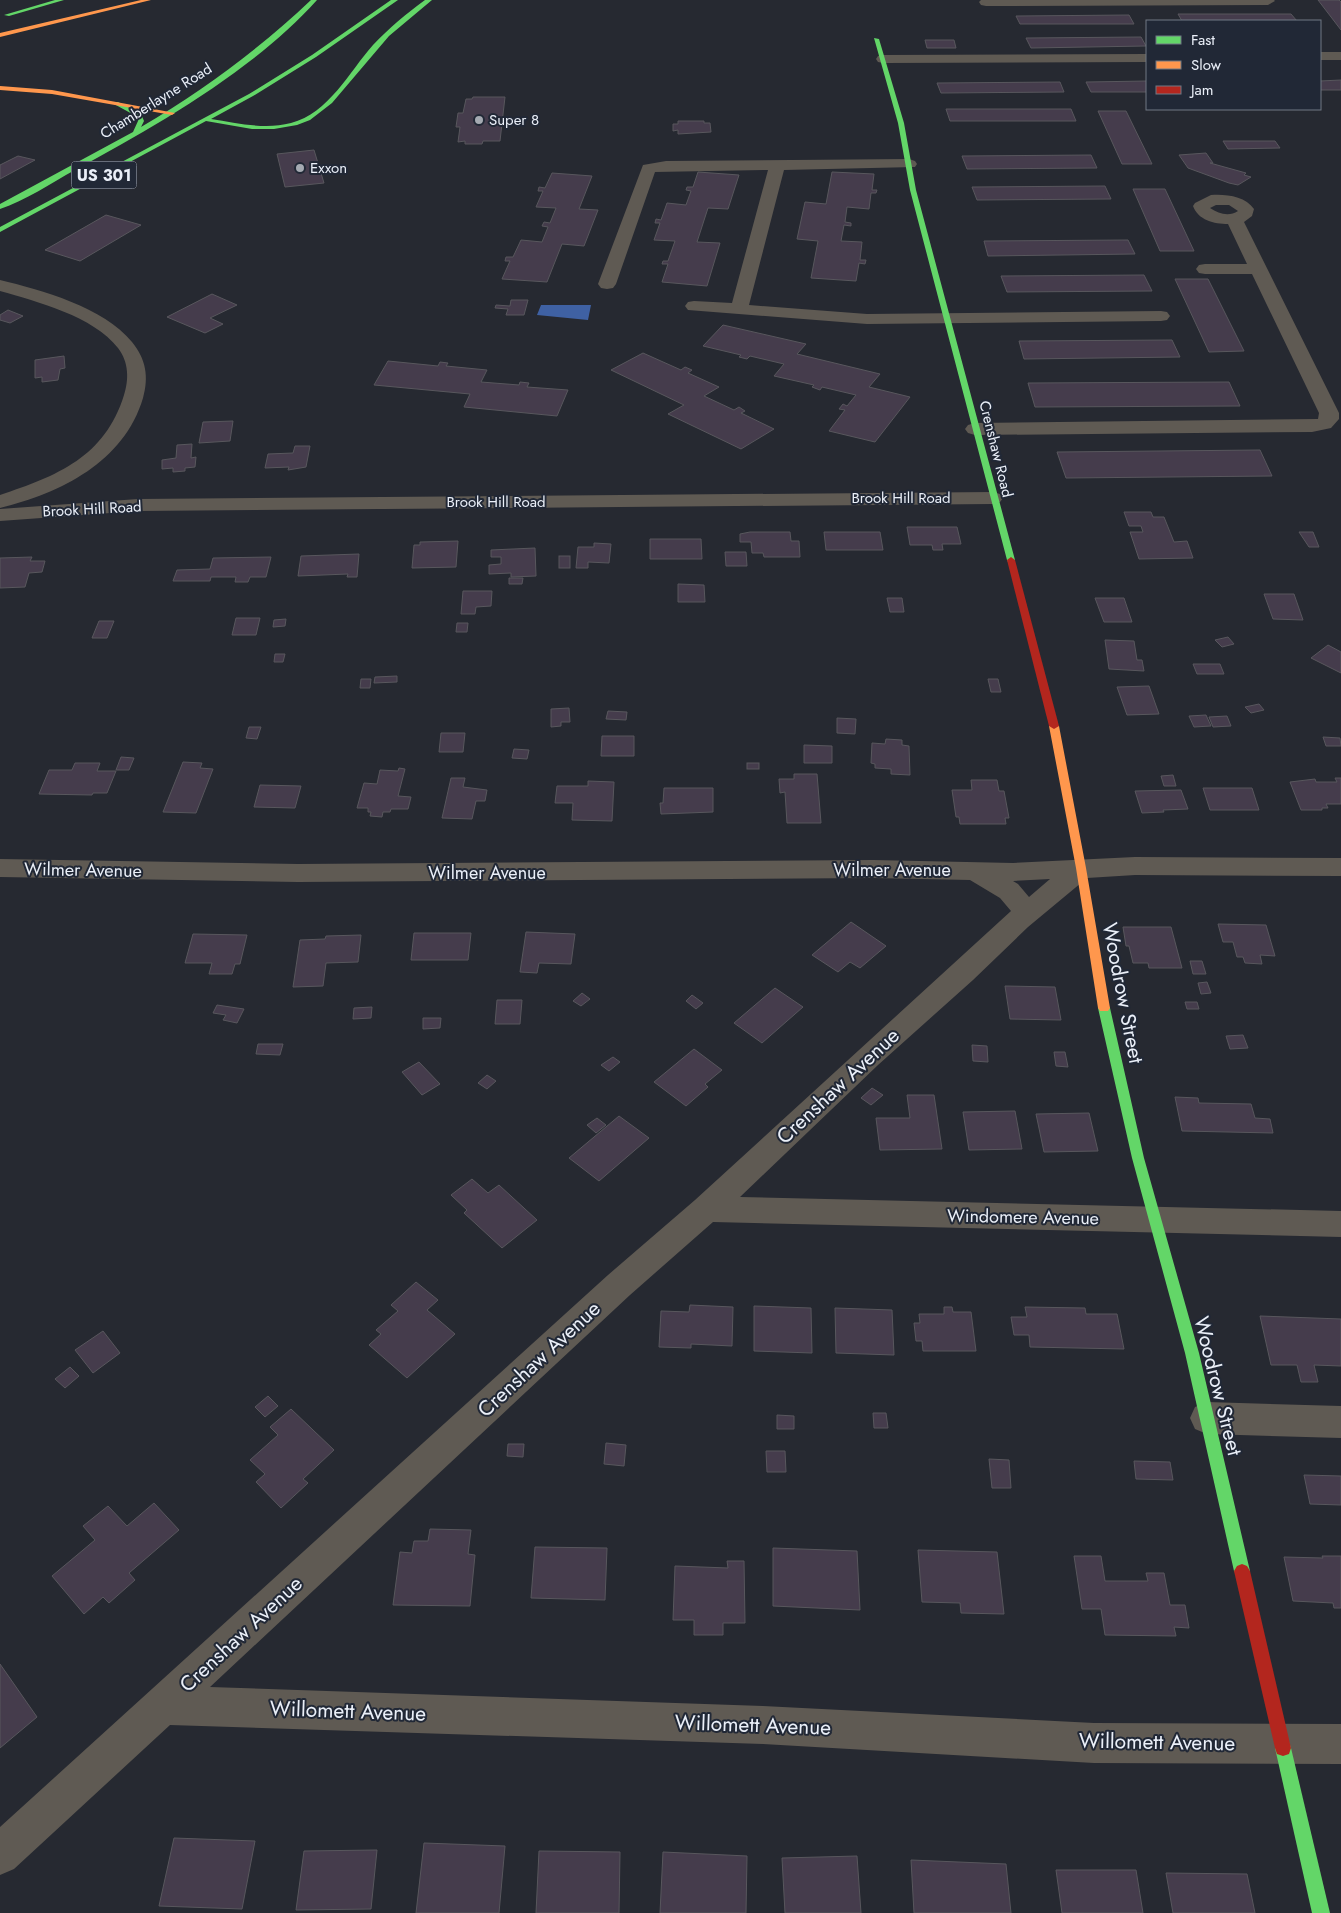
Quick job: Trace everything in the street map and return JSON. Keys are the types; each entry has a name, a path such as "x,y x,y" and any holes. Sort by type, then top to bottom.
{"main road":[{"path":"0,18 61,0"},
{"path":"0,35 148,0"},
{"name":"Chamberlayne Road","path":"0,207 172,113 259,51 314,0"},
{"name":"US 301","path":"0,230 208,120 284,76 395,0"},
{"path":"0,88 52,92 248,127 265,128 294,124 311,117 327,105 377,44 403,20 429,0"},
{"path":"0,18 74,2"},
{"name":"Crenshaw Road","path":"876,38 901,123 913,190 993,498 1052,714 1081,868"},
{"path":"112,102 139,115 141,121 135,134"},
{"name":"Woodrow Street","path":"1081,868 1100,990 1138,1158 1192,1352 1321,1913"}],"street":[{"path":"986,2 1268,1"},
{"path":"1148,2 1156,15"},
{"path":"1321,56 1341,56"},
{"path":"885,65 1146,58"},
{"path":"885,65 1146,69"},
{"path":"1321,68 1341,68"},
{"path":"607,284 649,168 666,166 909,164"},
{"path":"739,309 777,165"},
{"path":"976,428 1312,426 1324,424 1329,419 1329,413 1234,219"},
{"path":"1205,269 1259,269"},
{"path":"0,285 60,304 95,320 116,336 134,359 137,382 133,401 119,434 97,456 89,489 52,483 0,502"},
{"path":"694,306 867,319 1160,316"},
{"name":"Brook Hill Road","path":"0,514 89,489 138,505 993,498"},
{"name":"Wilmer Avenue","path":"0,868 288,873 864,869 1013,872 1135,866 1341,867"},
{"name":"Crenshaw Avenue","path":"0,1855 611,1292 706,1209 1027,913 1081,868"},
{"name":"Wilmer Avenue","path":"975,871 1009,891 1027,913"},
{"name":"Windomere Avenue","path":"706,1209 1341,1224"},
{"path":"1207,1418 1341,1422"},
{"name":"Willomett Avenue","path":"164,1705 763,1724 1094,1743 1341,1744"}],"water":[{"path":"541,305 591,305 588,320 537,315"}],"building":[{"path":"1318,0 1339,0 1341,2 1341,30"},
{"path":"1178,14 1291,14 1296,20 1181,20"},
{"path":"1129,15 1134,24 1020,24 1016,16"},
{"path":"1141,37 1146,46 1031,48 1026,38"},
{"path":"925,40 954,40 956,48 927,48"},
{"path":"1341,80 1341,90 1321,90 1321,81"},
{"path":"1146,81 1146,92 1091,92 1086,82"},
{"path":"1060,82 1064,92 941,93 937,83"},
{"name":"Super 8","path":"473,97 505,97 500,141 483,141 482,144 465,144 465,141 458,142 460,127 456,127 458,113 463,113 466,99 472,99"},
{"path":"946,109 1071,109 1076,121 950,121"},
{"path":"1098,111 1126,111 1152,164 1122,164"},
{"path":"678,121 704,121 704,123 710,123 711,132 678,134 678,130 673,131 673,124 678,124"},
{"path":"1223,141 1275,141 1280,148 1228,149"},
{"name":"Exxon","path":"314,150 324,183 285,187 277,154"},
{"path":"1206,153 1213,163 1210,163 1246,173 1244,175 1251,177 1238,185 1229,183 1188,168 1179,155"},
{"path":"1091,155 1097,168 967,169 962,156"},
{"path":"18,156 35,160 0,179 0,165"},
{"path":"698,172 739,175 728,209 708,208 697,242 720,243 707,286 662,282 668,264 662,264 663,261 668,261 675,241 654,240 660,223 655,223 656,219 661,220 667,203 686,205 691,191 686,190 687,187 693,187"},
{"path":"832,172 874,174 872,190 877,190 876,193 871,193 869,209 847,207 845,222 851,223 851,226 844,225 841,241 862,242 860,260 866,260 865,264 859,263 856,281 811,278 818,241 797,239 805,202 826,204"},
{"path":"552,173 592,176 579,209 598,210 584,246 562,244 547,282 502,279 510,261 505,261 506,257 513,257 521,240 542,242 548,227 542,226 544,222 550,223 556,208 536,207 543,191 538,191 539,187 545,188"},
{"path":"1105,186 1111,199 977,200 972,187"},
{"path":"1133,189 1165,189 1194,251 1160,251"},
{"path":"106,215 141,225 80,261 45,250"},
{"path":"1128,240 1135,254 988,256 984,241"},
{"path":"1144,275 1152,291 1007,292 1001,276"},
{"path":"1175,279 1208,279 1244,351 1209,352"},
{"path":"212,294 237,305 210,318 223,324 205,333 167,317"},
{"path":"511,300 528,300 524,315 506,315 508,309 495,308 496,305 510,306"},
{"path":"8,310 23,316 10,323 0,320 0,315"},
{"path":"723,325 806,344 797,354 880,374 869,387 910,397 875,442 829,431 845,410 839,409 843,404 847,406 856,395 822,387 820,390 812,387 814,385 774,376 784,364 750,356 747,359 739,357 741,355 703,346"},
{"path":"1172,340 1180,357 1024,359 1019,341"},
{"path":"643,353 681,370 685,367 692,370 688,373 719,387 704,396 734,410 739,407 745,411 741,413 774,429 741,449 668,414 684,405 611,370"},
{"path":"64,356 65,368 60,369 58,380 42,382 42,377 35,378 35,360"},
{"path":"388,361 438,366 440,362 448,363 446,366 487,370 481,382 519,385 520,382 529,383 527,387 568,390 557,416 464,407 470,394 374,385"},
{"path":"1229,382 1240,406 1035,407 1028,383"},
{"path":"233,421 230,441 199,443 203,422"},
{"path":"192,444 191,458 196,457 195,467 185,468 185,471 173,472 173,468 162,469 162,460 176,458 177,445"},
{"path":"295,446 310,446 306,467 288,470 289,467 265,468 268,454 293,453"},
{"path":"1260,450 1272,476 1066,478 1057,452"},
{"path":"1124,512 1151,512 1153,517 1164,517 1174,542 1187,541 1193,558 1139,559 1130,532 1143,532 1141,526 1129,526"},
{"path":"907,527 957,527 961,544 942,544 943,550 933,550 932,545 910,545"},
{"path":"750,532 790,532 791,541 799,541 800,557 764,557 763,553 752,553 751,542 740,542 740,534"},
{"path":"824,532 880,532 883,550 826,550"},
{"path":"1299,532 1313,532 1319,547 1309,547"},
{"path":"650,539 701,539 702,559 650,559"},
{"path":"458,541 456,567 412,568 414,545 420,545 420,542"},
{"path":"594,543 611,544 609,563 588,562 588,568 576,568 578,547 594,547"},
{"path":"535,548 536,576 511,577 511,573 489,574 489,565 501,564 501,557 491,557 491,550"},
{"path":"725,552 746,552 747,566 726,566"},
{"path":"359,554 357,577 347,577 348,574 298,576 301,556"},
{"path":"559,556 570,556 570,568 559,568"},
{"path":"32,557 30,561 45,561 42,572 29,573 25,587 0,588 0,558"},
{"path":"271,557 266,577 250,577 248,582 235,582 236,577 211,577 210,581 173,581 177,570 210,569 213,558"},
{"path":"509,578 523,578 522,584 509,584"},
{"path":"678,584 704,585 705,602 678,602"},
{"path":"463,591 492,591 491,606 476,607 475,614 461,614"},
{"path":"1264,594 1294,594 1303,620 1273,619"},
{"path":"887,598 902,598 904,612 890,612"},
{"path":"1095,598 1124,598 1132,622 1104,622"},
{"path":"236,618 260,618 256,635 232,635"},
{"path":"286,619 285,626 273,627 274,620"},
{"path":"99,621 114,621 107,638 92,638"},
{"path":"457,623 468,623 467,632 456,632"},
{"path":"1228,637 1234,644 1222,647 1215,640"},
{"path":"1105,640 1134,641 1137,660 1142,660 1144,671 1109,669"},
{"path":"1328,645 1341,652 1341,673 1311,658"},
{"path":"275,654 285,654 283,662 274,662"},
{"path":"1193,664 1220,664 1224,674 1197,674"},
{"path":"397,676 397,682 374,683 375,677"},
{"path":"361,679 371,679 370,688 360,688"},
{"path":"988,679 998,679 1001,692 991,692"},
{"path":"1149,686 1159,714 1127,715 1117,687"},
{"path":"1259,704 1264,710 1251,713 1245,707"},
{"path":"569,708 570,722 561,722 561,726 551,727 551,709"},
{"path":"608,711 627,712 626,720 606,719"},
{"path":"1206,715 1211,726 1194,727 1189,716"},
{"path":"1227,716 1231,726 1213,727 1209,717"},
{"path":"837,718 856,719 855,734 837,733"},
{"path":"249,727 261,727 257,739 246,738"},
{"path":"441,733 465,733 463,752 439,752"},
{"path":"602,736 634,736 634,756 601,756"},
{"path":"1323,737 1340,738 1341,746 1326,746"},
{"path":"886,739 902,740 902,745 909,746 910,775 891,774 891,769 875,768 875,764 871,763 872,743 885,744"},
{"path":"804,745 832,746 832,763 804,763"},
{"path":"514,749 529,750 527,759 512,758"},
{"path":"121,757 134,758 129,770 116,770"},
{"path":"183,762 202,763 200,768 213,769 196,813 163,812"},
{"path":"75,763 100,763 97,771 116,771 107,793 93,793 92,795 39,794 49,770 72,770"},
{"path":"747,763 759,763 759,769 747,769"},
{"path":"399,768 405,769 398,796 411,797 408,809 391,809 390,812 383,812 382,817 370,816 371,812 368,812 368,808 357,808 364,783 377,784 380,770 398,771"},
{"path":"794,774 817,774 821,823 787,823 785,792 780,793 779,779 794,779"},
{"path":"1173,775 1176,786 1164,786 1161,776"},
{"path":"451,778 465,778 463,787 487,790 485,801 476,801 472,819 442,818"},
{"path":"1335,778 1341,778 1341,804 1326,804 1328,808 1322,808 1322,810 1301,810 1290,782 1315,779 1316,782 1337,782"},
{"path":"971,780 997,780 999,791 1004,791 1009,818 1005,818 1006,824 960,824 959,817 956,817 952,790 972,790"},
{"path":"588,781 614,782 612,821 572,820 573,803 555,803 557,786 588,786"},
{"path":"260,785 301,786 295,808 254,807"},
{"path":"664,788 713,788 713,812 661,814 660,803 663,803"},
{"path":"1203,788 1252,788 1259,810 1210,810"},
{"path":"1181,790 1188,809 1142,813 1135,791"},
{"path":"851,922 886,946 860,968 850,962 838,972 812,955"},
{"path":"1218,924 1266,925 1275,956 1260,955 1262,964 1245,963 1243,957 1237,957 1233,942 1223,942"},
{"path":"1123,927 1171,927 1182,968 1149,968 1148,963 1133,963 1129,946 1126,946"},
{"path":"526,932 575,934 571,964 539,963 537,973 520,972"},
{"path":"414,933 471,933 468,960 411,960"},
{"path":"193,934 247,935 240,964 235,964 232,974 209,974 212,963 185,963"},
{"path":"361,935 358,962 326,963 323,986 293,987 300,940 325,939 326,936"},
{"path":"1190,961 1202,961 1206,974 1193,974"},
{"path":"1207,982 1211,993 1201,994 1198,983"},
{"path":"1005,986 1055,987 1061,1020 1010,1019"},
{"path":"775,988 803,1007 762,1043 734,1023"},
{"path":"582,993 590,999 581,1006 573,1001"},
{"path":"692,995 703,1003 696,1009 686,1001"},
{"path":"497,1000 522,1000 520,1024 495,1024"},
{"path":"1185,1002 1197,1002 1199,1009 1187,1009"},
{"path":"217,1005 244,1009 237,1023 223,1020 226,1015 213,1013"},
{"path":"372,1007 371,1018 353,1019 354,1008"},
{"path":"423,1018 441,1018 440,1028 423,1029"},
{"path":"1243,1035 1248,1048 1230,1049 1226,1036"},
{"path":"258,1044 283,1044 280,1055 256,1054"},
{"path":"972,1045 987,1046 988,1062 973,1061"},
{"path":"694,1049 722,1070 705,1084 708,1087 686,1106 654,1082"},
{"path":"1054,1052 1065,1052 1068,1067 1056,1066"},
{"path":"613,1057 620,1062 609,1071 601,1065"},
{"path":"419,1062 440,1084 422,1095 402,1072"},
{"path":"487,1075 496,1081 487,1089 478,1083"},
{"path":"872,1088 883,1095 871,1105 861,1098"},
{"path":"907,1095 934,1095 942,1149 880,1150 876,1118 910,1118"},
{"path":"1175,1097 1198,1098 1199,1103 1251,1104 1255,1118 1270,1119 1273,1133 1182,1131"},
{"path":"1015,1111 1022,1149 969,1150 963,1112"},
{"path":"1089,1113 1098,1151 1044,1152 1036,1114"},
{"path":"619,1116 649,1138 599,1181 569,1158"},
{"path":"597,1118 606,1125 596,1133 587,1125"},
{"path":"472,1179 488,1193 499,1185 537,1220 502,1248 464,1213 467,1210 451,1195"},
{"path":"416,1282 438,1300 427,1310 455,1334 407,1378 369,1345 381,1334 376,1330 398,1311 391,1305"},
{"path":"690,1305 733,1307 732,1346 691,1344 691,1348 659,1347 661,1311 689,1312"},
{"path":"754,1306 811,1308 812,1353 754,1351"},
{"path":"944,1307 952,1307 953,1312 971,1312 976,1351 923,1351 922,1341 916,1341 914,1323 920,1323 919,1314 944,1314"},
{"path":"1025,1307 1085,1308 1086,1314 1117,1314 1124,1349 1030,1347 1029,1335 1014,1335 1011,1317 1027,1317"},
{"path":"835,1308 892,1310 894,1355 836,1353"},
{"path":"1260,1316 1341,1319 1341,1366 1314,1365 1318,1382 1301,1382 1297,1365 1271,1365"},
{"path":"103,1331 120,1353 93,1373 75,1350"},
{"path":"70,1367 79,1376 65,1388 55,1379"},
{"path":"268,1396 278,1406 265,1417 255,1407"},
{"path":"291,1409 334,1450 303,1479 308,1483 281,1508 256,1482 265,1474 250,1460 278,1435 270,1427"},
{"path":"873,1413 886,1413 888,1428 874,1428"},
{"path":"777,1415 794,1416 794,1429 777,1429"},
{"path":"606,1443 626,1445 624,1466 604,1464"},
{"path":"508,1444 524,1444 523,1457 507,1456"},
{"path":"766,1451 785,1451 786,1472 767,1472"},
{"path":"989,1459 1009,1460 1011,1488 992,1488"},
{"path":"1134,1461 1170,1462 1173,1480 1136,1479"},
{"path":"1304,1475 1341,1476 1341,1505 1310,1504"},
{"path":"154,1503 179,1530 129,1573 135,1580 109,1603 103,1597 84,1614 52,1576 95,1540 83,1526 108,1506 127,1526"},
{"path":"430,1529 471,1530 468,1554 475,1555 470,1606 393,1605 400,1552 412,1553 414,1541 428,1541"},
{"path":"535,1547 607,1548 605,1600 531,1598"},
{"path":"773,1548 857,1551 860,1610 773,1606"},
{"path":"918,1550 997,1552 1004,1614 961,1613 960,1603 922,1602"},
{"path":"1074,1556 1101,1556 1105,1581 1148,1581 1146,1573 1164,1573 1170,1605 1185,1605 1189,1628 1174,1627 1176,1636 1105,1635 1101,1609 1082,1609"},
{"path":"1322,1556 1341,1556 1341,1608 1334,1608 1333,1603 1293,1601 1284,1557 1323,1558"},
{"path":"727,1561 744,1561 745,1623 723,1623 723,1635 694,1635 694,1620 673,1620 675,1566 728,1568"},
{"path":"0,1664 37,1717 0,1748"},
{"path":"174,1838 255,1841 242,1909 159,1906"},
{"path":"424,1843 505,1846 499,1913 416,1913"},
{"path":"377,1850 371,1909 296,1910 304,1851"},
{"path":"539,1851 620,1852 619,1913 536,1913"},
{"path":"663,1852 747,1856 746,1913 660,1913"},
{"path":"857,1856 861,1913 785,1913 782,1858"},
{"path":"911,1860 1006,1864 1011,1913 914,1913"},
{"path":"1056,1870 1136,1870 1143,1913 1062,1913"},
{"path":"1166,1873 1247,1874 1255,1913 1173,1913"}],"traffic: fast":[{"path":"7,15 61,0"},
{"path":"0,207 93,158 184,104 252,56 314,0"},
{"path":"0,230 251,95 314,56 395,0"},
{"path":"208,120 263,128 295,124 308,118 330,102 387,35 429,0"},
{"path":"876,39 901,123 913,190 1011,560"},
{"path":"116,103 139,115 141,121 135,135"},
{"path":"1104,1008 1138,1158 1192,1353 1242,1571"},
{"path":"1283,1748 1321,1913"}],"traffic: slow":[{"path":"0,35 148,0"},
{"path":"0,88 52,92 172,113"},
{"path":"1054,726 1081,868 1104,1008"}],"traffic: jam":[{"path":"1011,560 1054,726"},
{"path":"1242,1571 1283,1748"}],"place":[{"name":"Super 8","path":"479,120"},
{"name":"Exxon","path":"300,168"}]}
